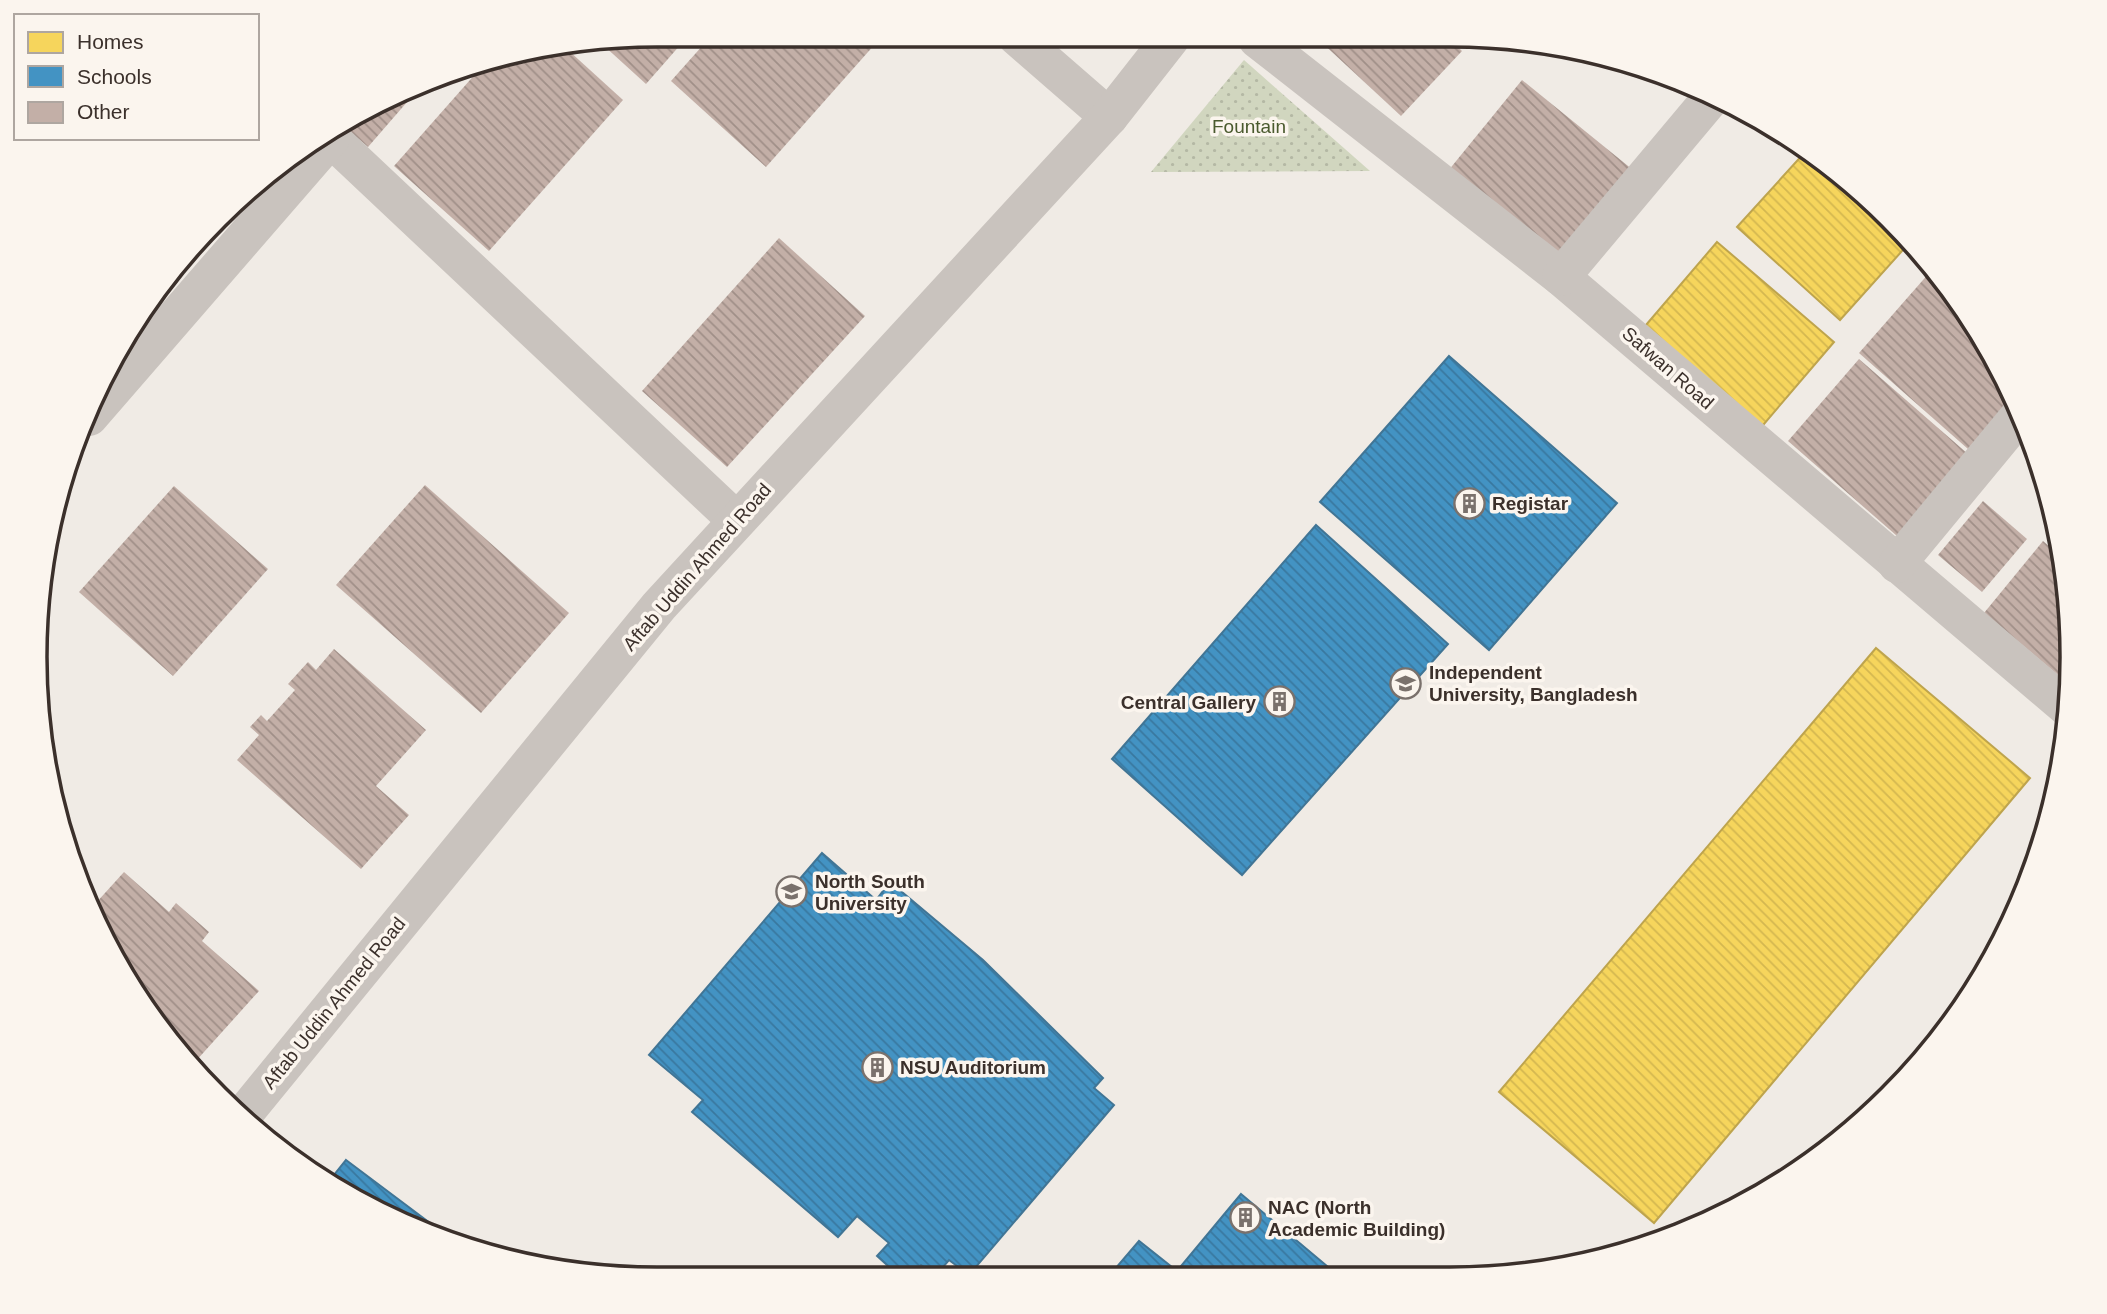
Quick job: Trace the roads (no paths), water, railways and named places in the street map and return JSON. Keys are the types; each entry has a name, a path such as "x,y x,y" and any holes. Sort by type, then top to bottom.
{"street":[{"path":"1028,47 1108,117"},
{"name":"Aftab Uddin Ahmed Road","path":"248,1109 650,617 736,520 1108,117 1164,47"},
{"name":"Safwan Road","path":"1267,47 1562,277 2058,700"},
{"path":"1562,277 1707,104"},
{"path":"333,141 736,520"},
{"path":"105,398 313,154"},
{"path":"1897,564 2013,424"}],"place":[{"name":"Registar","path":"1469,503"},
{"name":"Independent University, Bangladesh","path":"1406,683"},
{"name":"Central Gallery","path":"1279,702"},
{"name":"North South University","path":"792,892"},
{"name":"NSU Auditorium","path":"877,1067"},
{"name":"NAC (North Academic Building)","path":"1245,1218"}],"park label":[{"name":"Fountain","path":"1249,126"}]}
